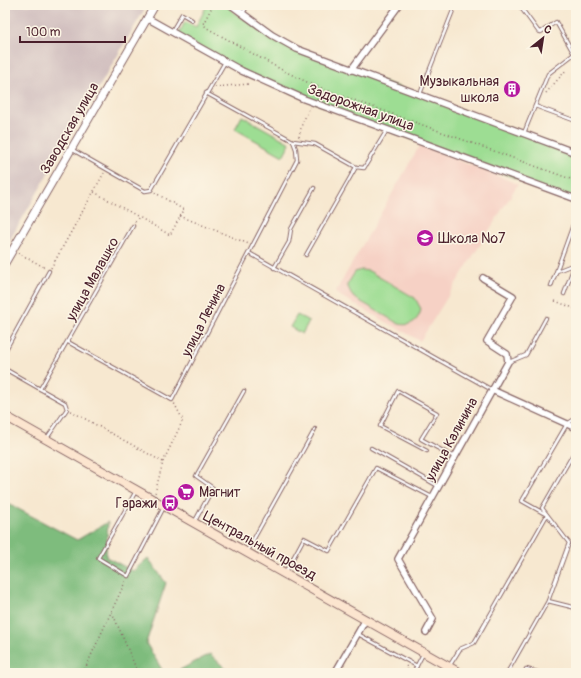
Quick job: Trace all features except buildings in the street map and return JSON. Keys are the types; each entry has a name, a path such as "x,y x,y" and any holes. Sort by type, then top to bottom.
{"main road":[{"name":"Центральный проезд","path":"5,416 460,673"}],"street":[{"name":"Заводская улица","path":"5,263 155,5"},
{"path":"231,5 272,35 297,49 576,153"},
{"path":"351,70 399,5"},
{"name":"Задорожная улица","path":"147,18 242,71 304,99 576,199"},
{"path":"483,278 513,296 487,341 507,354 508,362"},
{"name":"улица Калинина","path":"426,632 432,619 398,559 508,362"},
{"path":"492,390 576,428"},
{"path":"335,673 366,619"}],"lane":[{"path":"242,14 248,5"},
{"path":"448,5 454,8 468,5"},
{"path":"519,5 538,31 541,32 556,22 575,55 548,74 524,134"},
{"path":"420,96 454,8"},
{"path":"172,31 182,14 192,20"},
{"path":"71,149 145,192 151,190 225,61"},
{"path":"206,93 293,141 315,144 356,167 364,168 387,130"},
{"path":"535,106 576,121"},
{"name":"улица Ленина","path":"172,400 253,246 296,160 296,148 293,141"},
{"path":"306,255 356,167"},
{"path":"274,268 289,242 291,229 314,188"},
{"path":"551,286 573,225 576,223"},
{"name":"улица Малашко","path":"40,389 133,226"},
{"path":"249,253 492,390"},
{"path":"556,271 575,263"},
{"path":"564,294 575,263"},
{"path":"5,352 50,271"},
{"path":"508,362 526,355 546,318"},
{"path":"68,342 172,400"},
{"path":"5,369 65,403 67,409 46,439"},
{"path":"193,523 214,488 196,476 244,391"},
{"path":"427,451 380,426 398,391 436,413 421,439 454,458"},
{"path":"547,515 522,502 567,424 576,418"},
{"path":"246,553 315,429"},
{"path":"371,448 438,486"},
{"path":"507,673 548,601 569,543 542,508 576,449"},
{"path":"285,574 304,538 329,551 376,468 432,497"},
{"path":"136,491 98,558 128,576 165,507"},
{"path":"449,667 460,649 474,643 547,515"},
{"path":"548,601 576,608"},
{"path":"358,634 416,666"},
{"path":"413,673 424,653"},
{"path":"525,673 526,669 541,673"}],"path":[{"path":"214,5 203,24 207,28 282,70 313,85 576,181"},
{"path":"543,96 567,69"},
{"path":"209,88 249,84"},
{"path":"298,141 302,124 313,102"},
{"path":"13,250 50,271 106,169"},
{"path":"94,192 170,235 184,210 151,190"},
{"path":"180,216 253,246"},
{"path":"133,226 139,217"},
{"path":"555,301 576,309"},
{"path":"154,501 163,462 183,420 172,400"},
{"path":"67,409 163,462"},
{"path":"83,673 128,576"},
{"path":"112,611 138,673"}],"shaded area":[{"path":"5,5 147,5 5,248"},
{"name":"Школа №7","path":"420,145 518,184 420,341 335,293"}],"green space":[{"path":"207,5 226,5 237,15 297,49 576,153 576,201 313,102 242,71 178,35 185,22 196,27"},
{"path":"242,116 290,143 283,156 235,129"},
{"path":"361,270 369,271 415,298 421,309 414,322 403,325 399,324 353,297 347,285 355,272"},
{"path":"297,315 309,321 302,334 290,327"},
{"path":"5,502 77,540 108,522 106,557 133,571 148,558 166,583 146,643 164,673 5,673"},
{"path":"210,654 230,673 174,673"}],"place":[{"name":"Музыкальная школа","path":"512,89"},
{"name":"Школа №7","path":"425,238"},
{"name":"Магнит","path":"186,492"},
{"name":"Гаражи","path":"170,503"}]}
